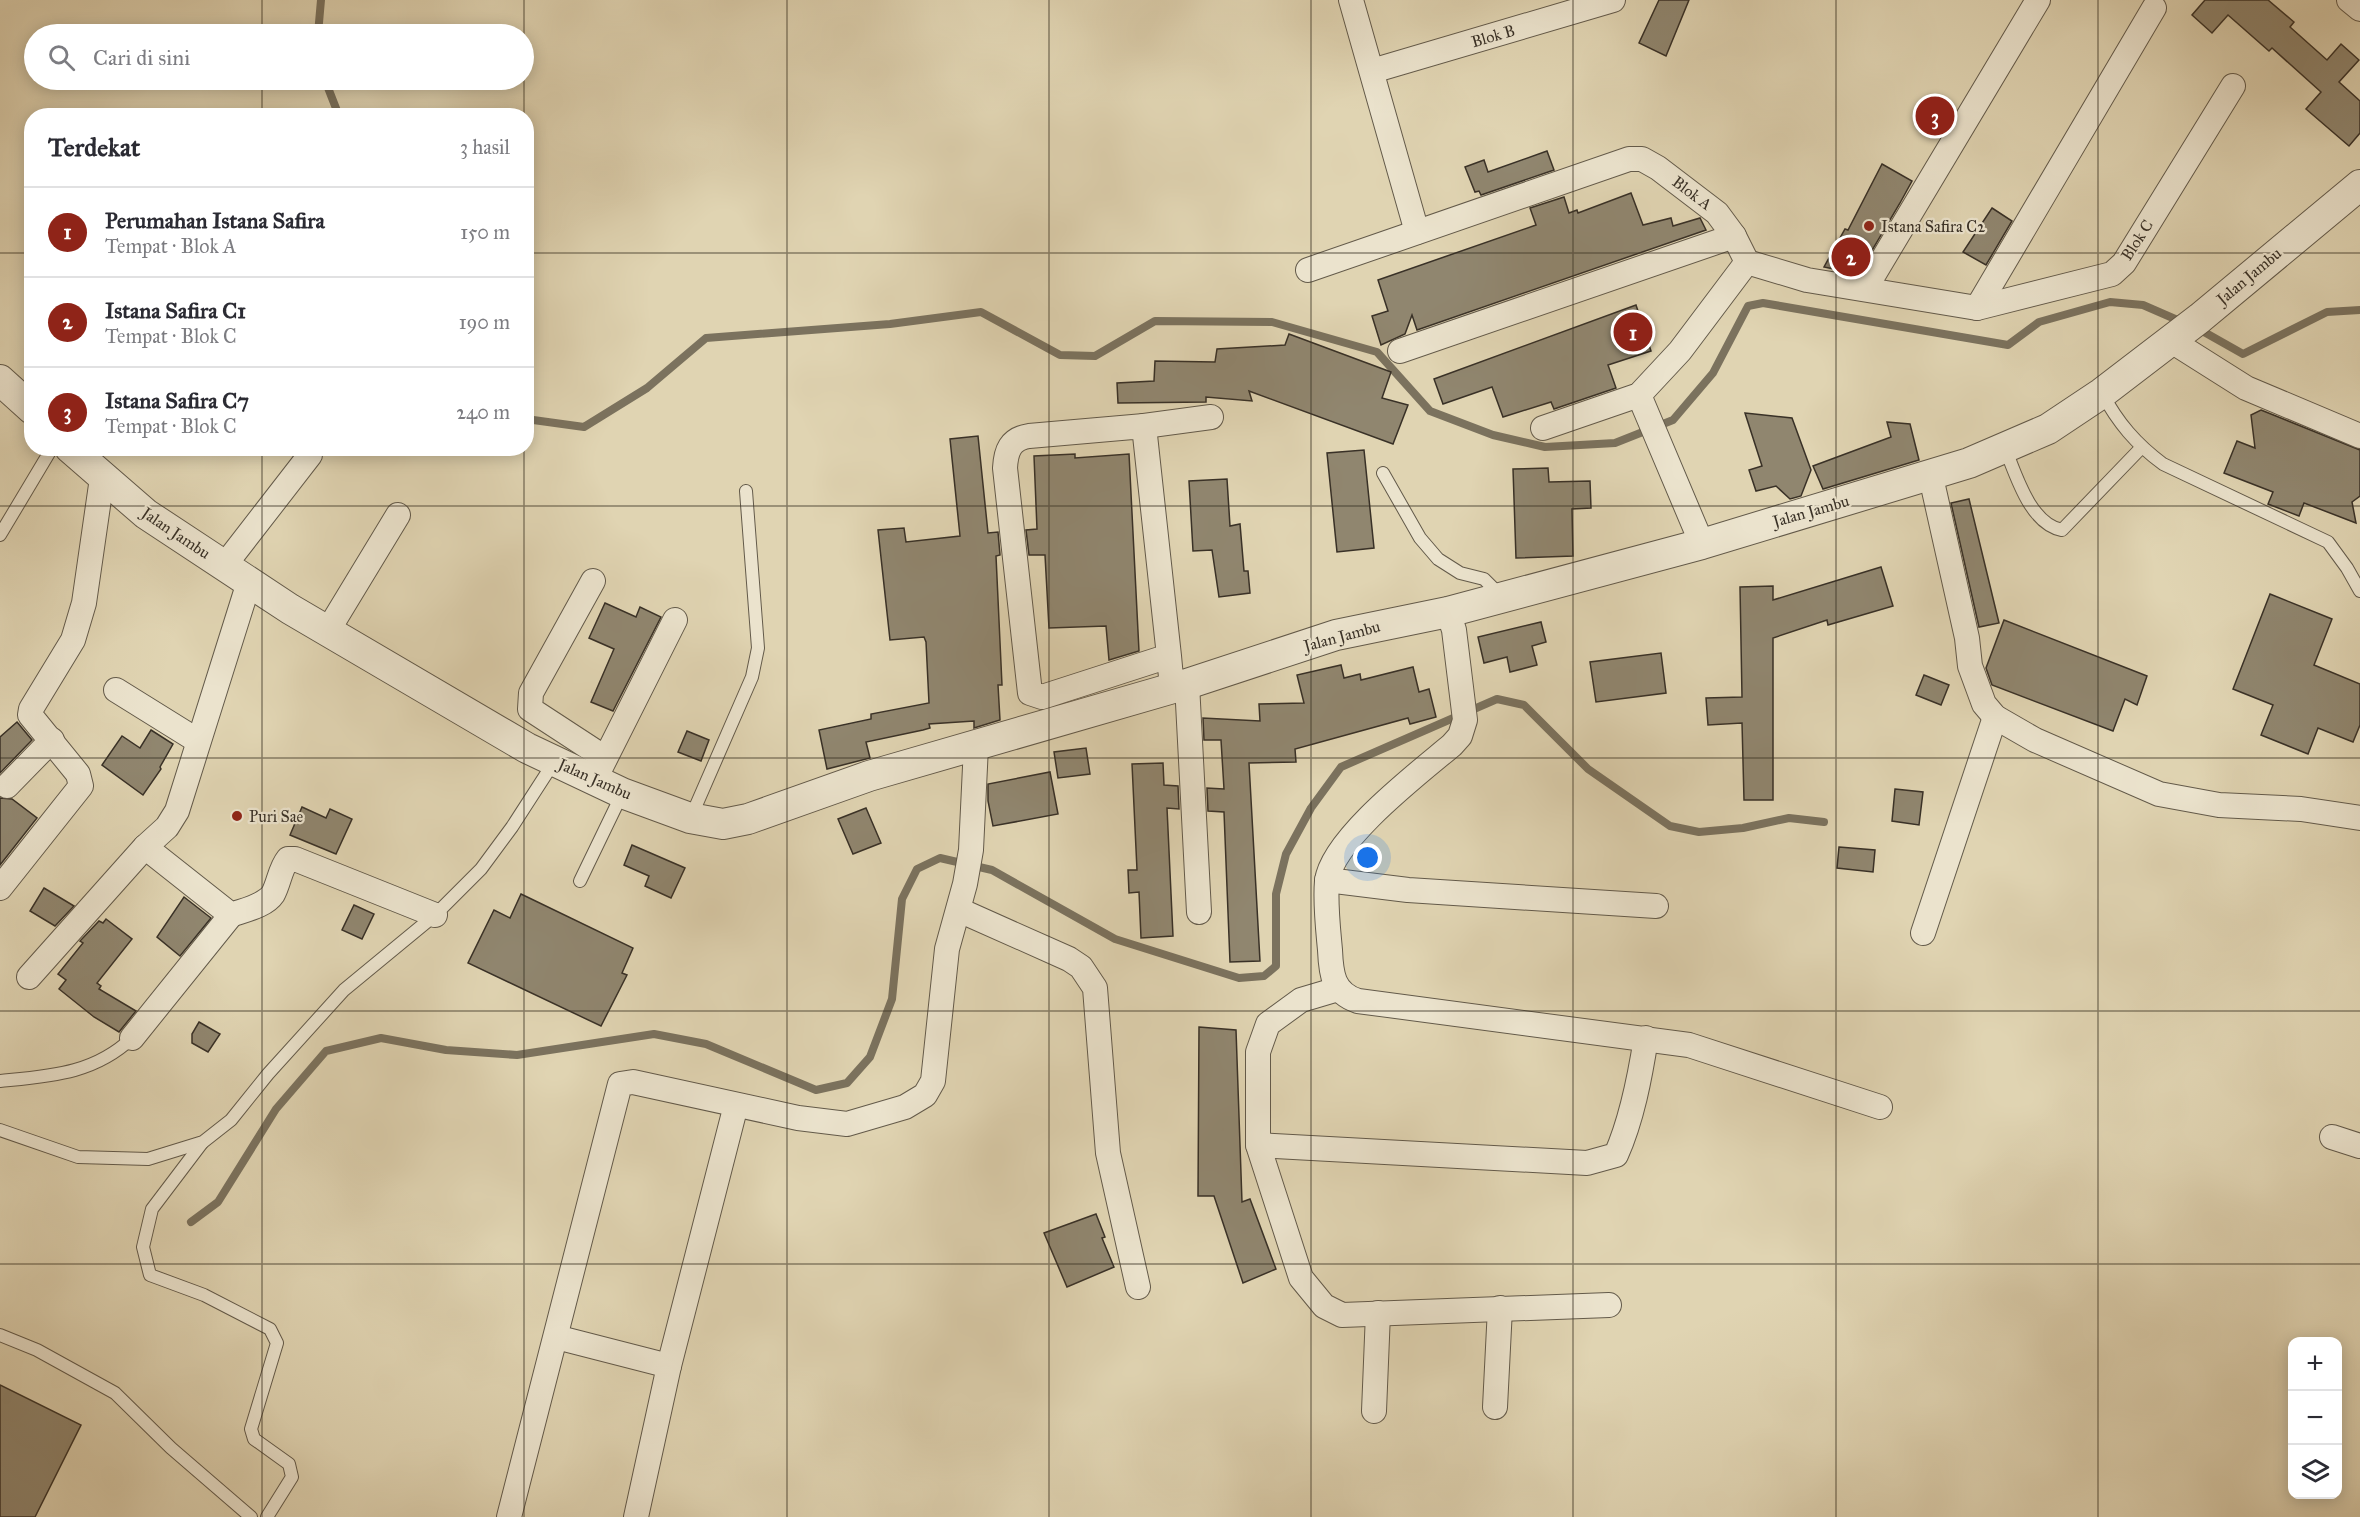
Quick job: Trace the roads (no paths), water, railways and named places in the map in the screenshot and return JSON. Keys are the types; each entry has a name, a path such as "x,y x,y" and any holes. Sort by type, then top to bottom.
{"street":[{"path":"1351,0 1417,232"},
{"name":"Blok B","path":"1372,72 1613,0"},
{"path":"1865,290 2038,0"},
{"path":"2349,0 2360,9"},
{"path":"1977,308 2154,8"},
{"name":"Blok C","path":"1747,262 1807,280 1977,308 2112,274 2124,263 2233,86"},
{"name":"Blok A","path":"1308,270 1629,159 1642,159 1658,168 1717,213 1734,236"},
{"name":"Jalan Jambu","path":"79,456 146,514 327,632 554,762 599,769 622,793 690,818 723,824 748,819 870,776 1180,686 1336,635 1448,612 1702,544 1931,477 2048,429 2102,393 2184,330 2360,185"},
{"path":"1400,351 1734,236 1747,262 1643,403 1543,428"},
{"path":"2184,330 2246,388 2360,436"},
{"path":"0,380 24,402"},
{"path":"1643,403 1702,544"},
{"path":"1169,656 1042,697 1030,693 1005,468 1008,447 1021,437 1144,426 1211,417"},
{"path":"1144,426 1169,656 1180,686 1199,912"},
{"path":"29,977 145,848 167,827 177,811 198,741 237,574 309,456"},
{"path":"1931,477 1967,638 1970,666 1984,704 1995,717 2035,740 2159,794 2219,805 2301,809 2360,818"},
{"path":"0,888 81,786 78,774 30,715 31,709 73,640 84,603 102,478"},
{"path":"327,632 398,515"},
{"path":"593,581 531,693 530,709 599,769 675,620"},
{"path":"1448,612 1454,630 1465,720 1460,736 1452,745 1359,827 1341,850 1327,880 1331,970 1338,989 1348,998 1358,1001 1646,1038 1689,1046 1880,1107"},
{"path":"116,690 198,741"},
{"path":"1923,933 1995,717"},
{"path":"7,786 52,740"},
{"path":"509,1517 620,1084 633,1082 798,1118 847,1124 890,1113 925,1095 933,1081 947,949 959,910 971,850 976,746"},
{"path":"145,848 231,915"},
{"path":"132,1038 231,915 264,902 272,895 288,859 295,859 395,897 435,915"},
{"path":"1327,880 1408,890 1656,906"},
{"path":"959,910 1069,959 1081,967 1095,988 1108,1153 1138,1287"},
{"path":"1338,989 1300,1000 1268,1024 1258,1053 1258,1145 1301,1278 1324,1306 1342,1315 1609,1305"},
{"path":"1258,1145 1587,1163 1606,1159 1616,1155 1622,1142 1641,1072 1646,1038"},
{"path":"636,1517 669,1366 736,1105"},
{"path":"2332,1137 2360,1146"},
{"path":"1495,1407 1500,1308"},
{"path":"1374,1411 1378,1312"},
{"path":"556,1337 669,1366"}],"lane":[{"path":"2102,393 2116,420 2141,448 2163,464 2328,542 2360,591"},
{"path":"2004,447 2039,517 2049,528 2062,530 2141,448"},
{"path":"0,535 47,456"},
{"path":"1383,473 1420,538 1438,559 1460,573 1484,579 1502,597"},
{"path":"690,818 752,677 758,648 746,491"},
{"path":"267,1517 292,1477 289,1464 254,1439 251,1429 277,1343 275,1336 270,1329 204,1295 150,1275 143,1247 152,1209 203,1142 231,1120 268,1074 344,990 435,915 481,869 512,827 554,762"},
{"path":"580,881 622,793"},
{"path":"0,1081 47,1076 89,1068 121,1049 132,1038"},
{"path":"0,1130 78,1157 148,1159 203,1142"},
{"path":"0,1335 38,1350 115,1393 171,1448 251,1517"}],"waterway":[{"path":"319,24 321,0"},
{"path":"329,90 336,108"},
{"path":"534,420 584,427 647,388 706,338 890,324 981,312 1060,355 1095,356 1155,321 1272,322 1377,352 1430,411 1493,435 1545,447 1615,443 1673,420 1713,373 1748,306 1763,303 2008,345 2039,322 2110,302 2143,305 2182,322"},
{"path":"2197,328 2243,354 2327,312 2360,310"},
{"path":"191,1222 218,1202 276,1109 326,1051 381,1038 446,1050 517,1055 654,1034 706,1044 816,1090 847,1083 870,1057 892,999 902,899 917,869 940,858 992,870 1115,939 1239,978 1264,976 1276,966 1276,894 1286,854 1311,808 1341,767 1497,699 1524,705 1588,769 1670,826 1699,832 1743,828 1789,818 1824,822"}],"place":[{"name":"Istana Safira C7","path":"1935,116"},
{"name":"Istana Safira C2","path":"1869,226"},
{"name":"Istana Safira C1","path":"1851,257"},
{"name":"Perumahan Istana Safira","path":"1633,332"},
{"name":"Puri Sae","path":"237,816"}]}
